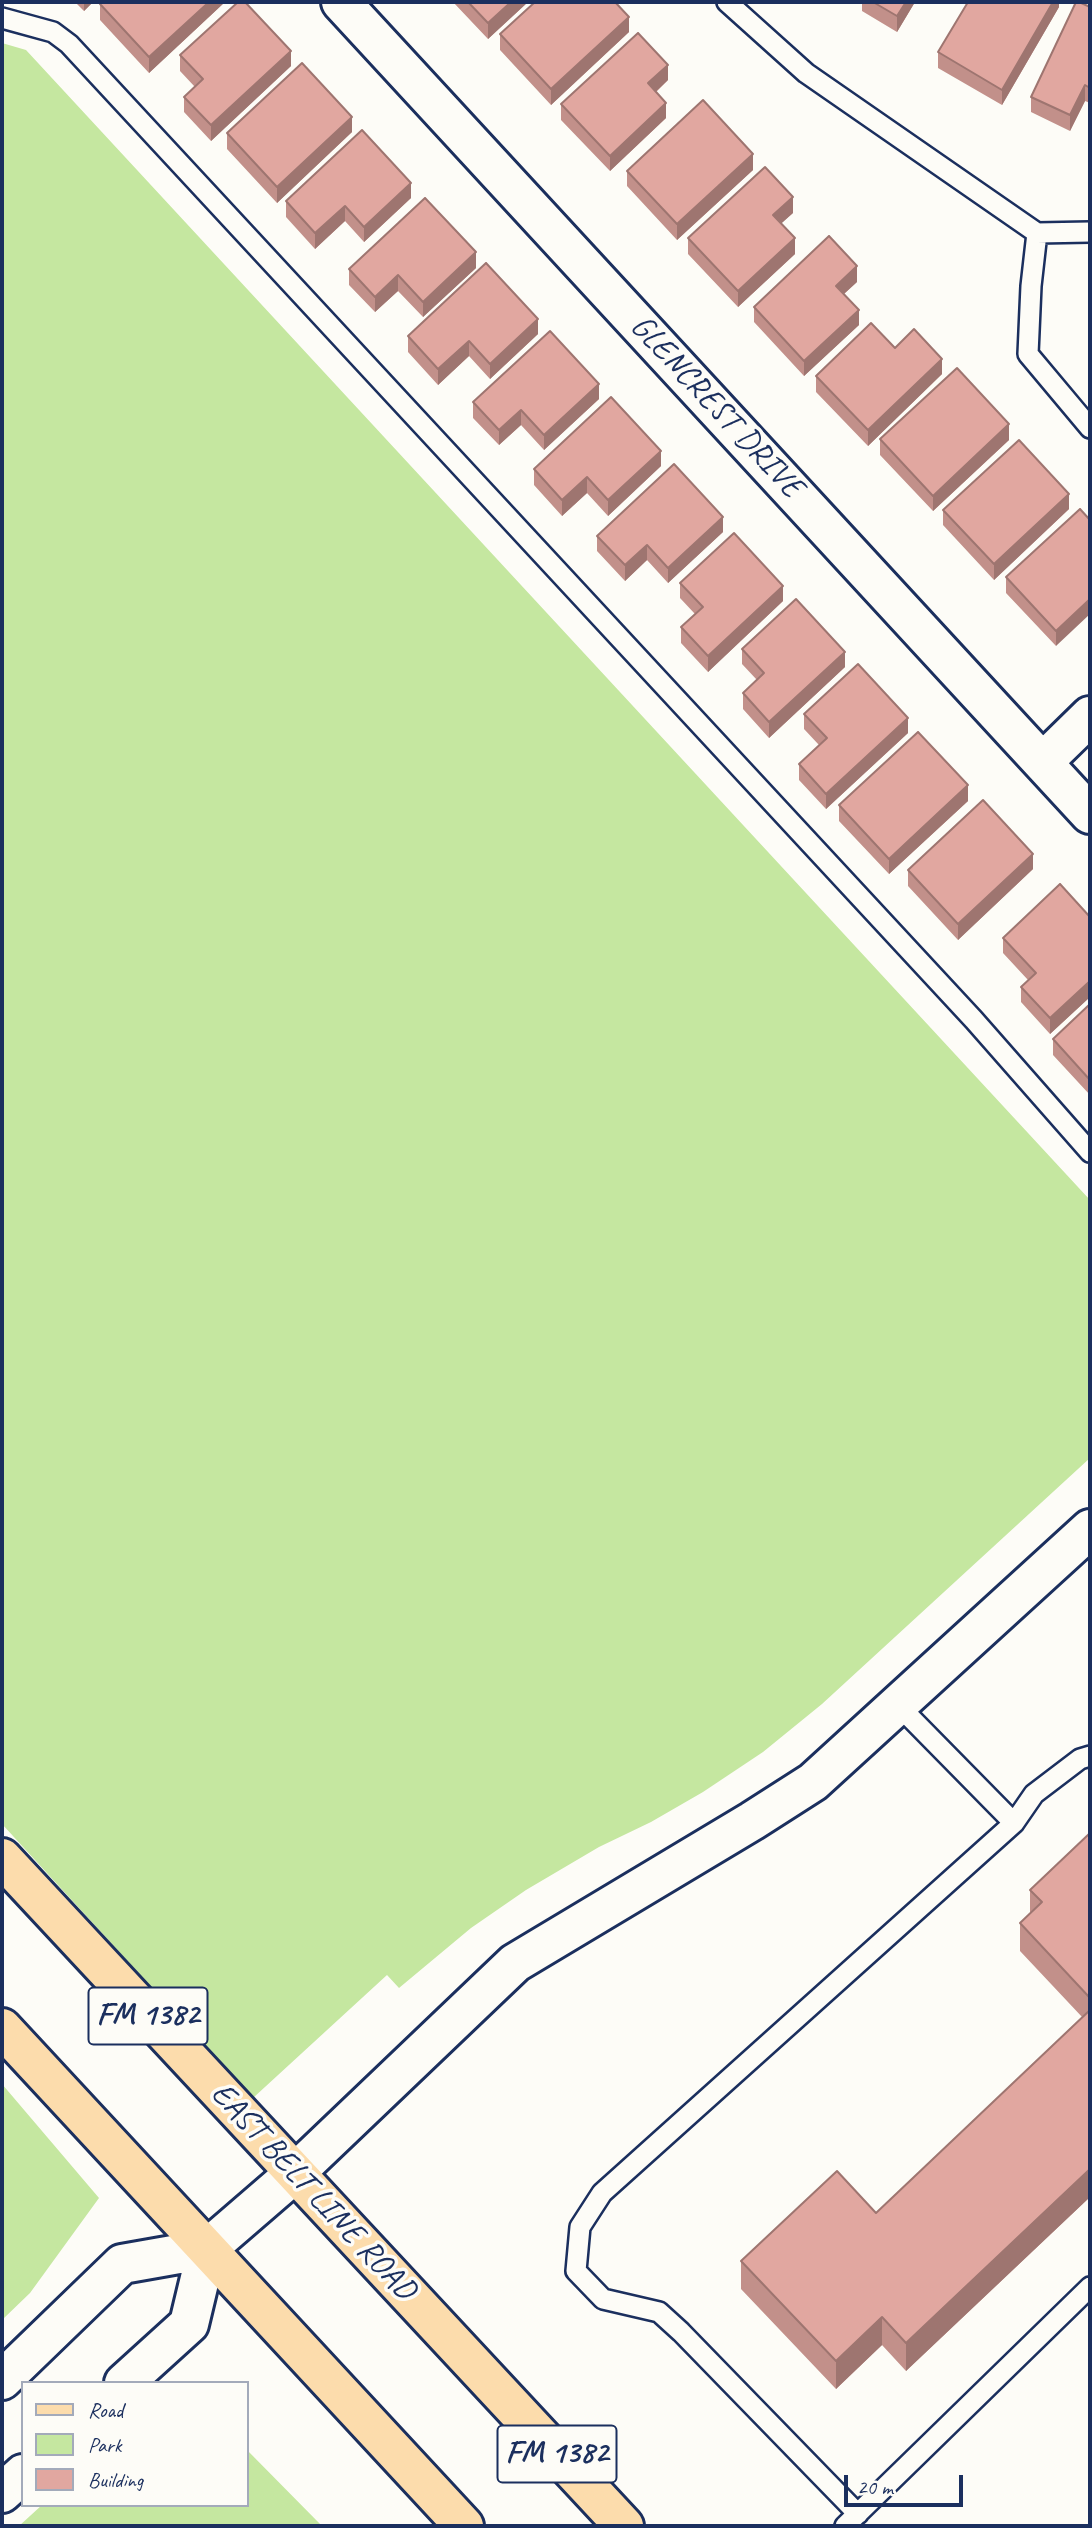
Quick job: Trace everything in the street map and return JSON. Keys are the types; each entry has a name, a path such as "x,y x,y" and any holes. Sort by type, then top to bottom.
{"main road":[{"name":"EAST BELT LINE ROAD","path":"2,1858 624,2526"},
{"path":"2,2028 464,2526"}],"street":[{"name":"GLENCREST DRIVE","path":"341,2 1090,814"},
{"path":"1043,762 1090,716"},
{"path":"2,2379 122,2264 207,2249 295,2173 514,1963 813,1782 1090,1529"},
{"path":"126,2381 190,2324 207,2249"},
{"path":"2,2493 21,2476"}],"lane":[{"path":"727,2 806,73 1037,233 1090,232"},
{"path":"2,18 54,32 69,44 974,1020 1090,1152"},
{"path":"1037,233 1028,354 1090,428"},
{"path":"898,1705 1014,1823"},
{"path":"1090,1756 1080,1759 1034,1794 1014,1823 602,2193 580,2227 576,2271 603,2299 659,2312 681,2332 851,2520 1090,2287"}],"green space":[{"path":"2,43 26,50 1090,1200 1090,1458 822,1704 763,1752 703,1792 651,1822 599,1847 526,1890 471,1928 399,1988 387,1975 253,2098 2,1824"},
{"path":"2,2084 99,2198 30,2293 2,2320"},
{"path":"248,2451 322,2526 19,2526 40,2507 248,2507"}],"building":[{"path":"209,2 149,57 100,4"},
{"path":"238,2 245,2 291,51 211,125 184,97 203,79 180,55"},
{"path":"468,2 511,2 488,23"},
{"path":"535,2 615,2 629,17 551,89 500,34"},
{"path":"873,2 906,2 897,16"},
{"path":"968,2 1053,2 1002,90 938,52"},
{"path":"1076,2 1090,7 1090,88 1085,85 1070,115 1031,97"},
{"path":"638,33 668,65 648,83 666,103 610,156 561,104"},
{"path":"302,63 352,117 277,187 227,133"},
{"path":"703,100 753,154 677,224 627,171"},
{"path":"362,130 411,183 364,227 345,206 315,233 286,201"},
{"path":"765,167 793,197 773,215 795,238 738,291 688,238"},
{"path":"425,198 476,252 423,302 398,275 375,297 349,269"},
{"path":"829,236 857,266 836,286 859,310 804,361 754,307"},
{"path":"486,263 538,319 490,364 469,341 438,369 408,336"},
{"path":"871,323 895,348 914,329 942,359 868,430 816,376"},
{"path":"550,331 599,384 544,435 521,410 499,430 473,402"},
{"path":"957,368 1009,424 933,496 880,439"},
{"path":"611,397 661,451 608,500 587,477 562,500 534,469"},
{"path":"1019,440 1069,494 994,564 943,510"},
{"path":"674,464 723,517 668,568 647,545 625,565 597,536"},
{"path":"1080,509 1090,520 1090,599 1056,631 1006,577"},
{"path":"734,533 783,586 708,656 681,627 703,607 680,583"},
{"path":"796,599 845,652 769,722 743,693 764,673 742,649"},
{"path":"858,664 908,718 826,794 799,764 827,738 804,714"},
{"path":"918,732 968,785 889,859 839,805"},
{"path":"983,800 1033,854 958,924 908,870"},
{"path":"1060,884 1090,917 1090,981 1050,1018 1021,987 1036,973 1003,938"},
{"path":"1090,1004 1090,1080 1053,1039"},
{"path":"1090,1833 1090,1998 1020,1923 1042,1902 1030,1890"},
{"path":"1090,2010 1090,2169 906,2343 882,2317 836,2361 741,2261 837,2171 876,2213"}]}
